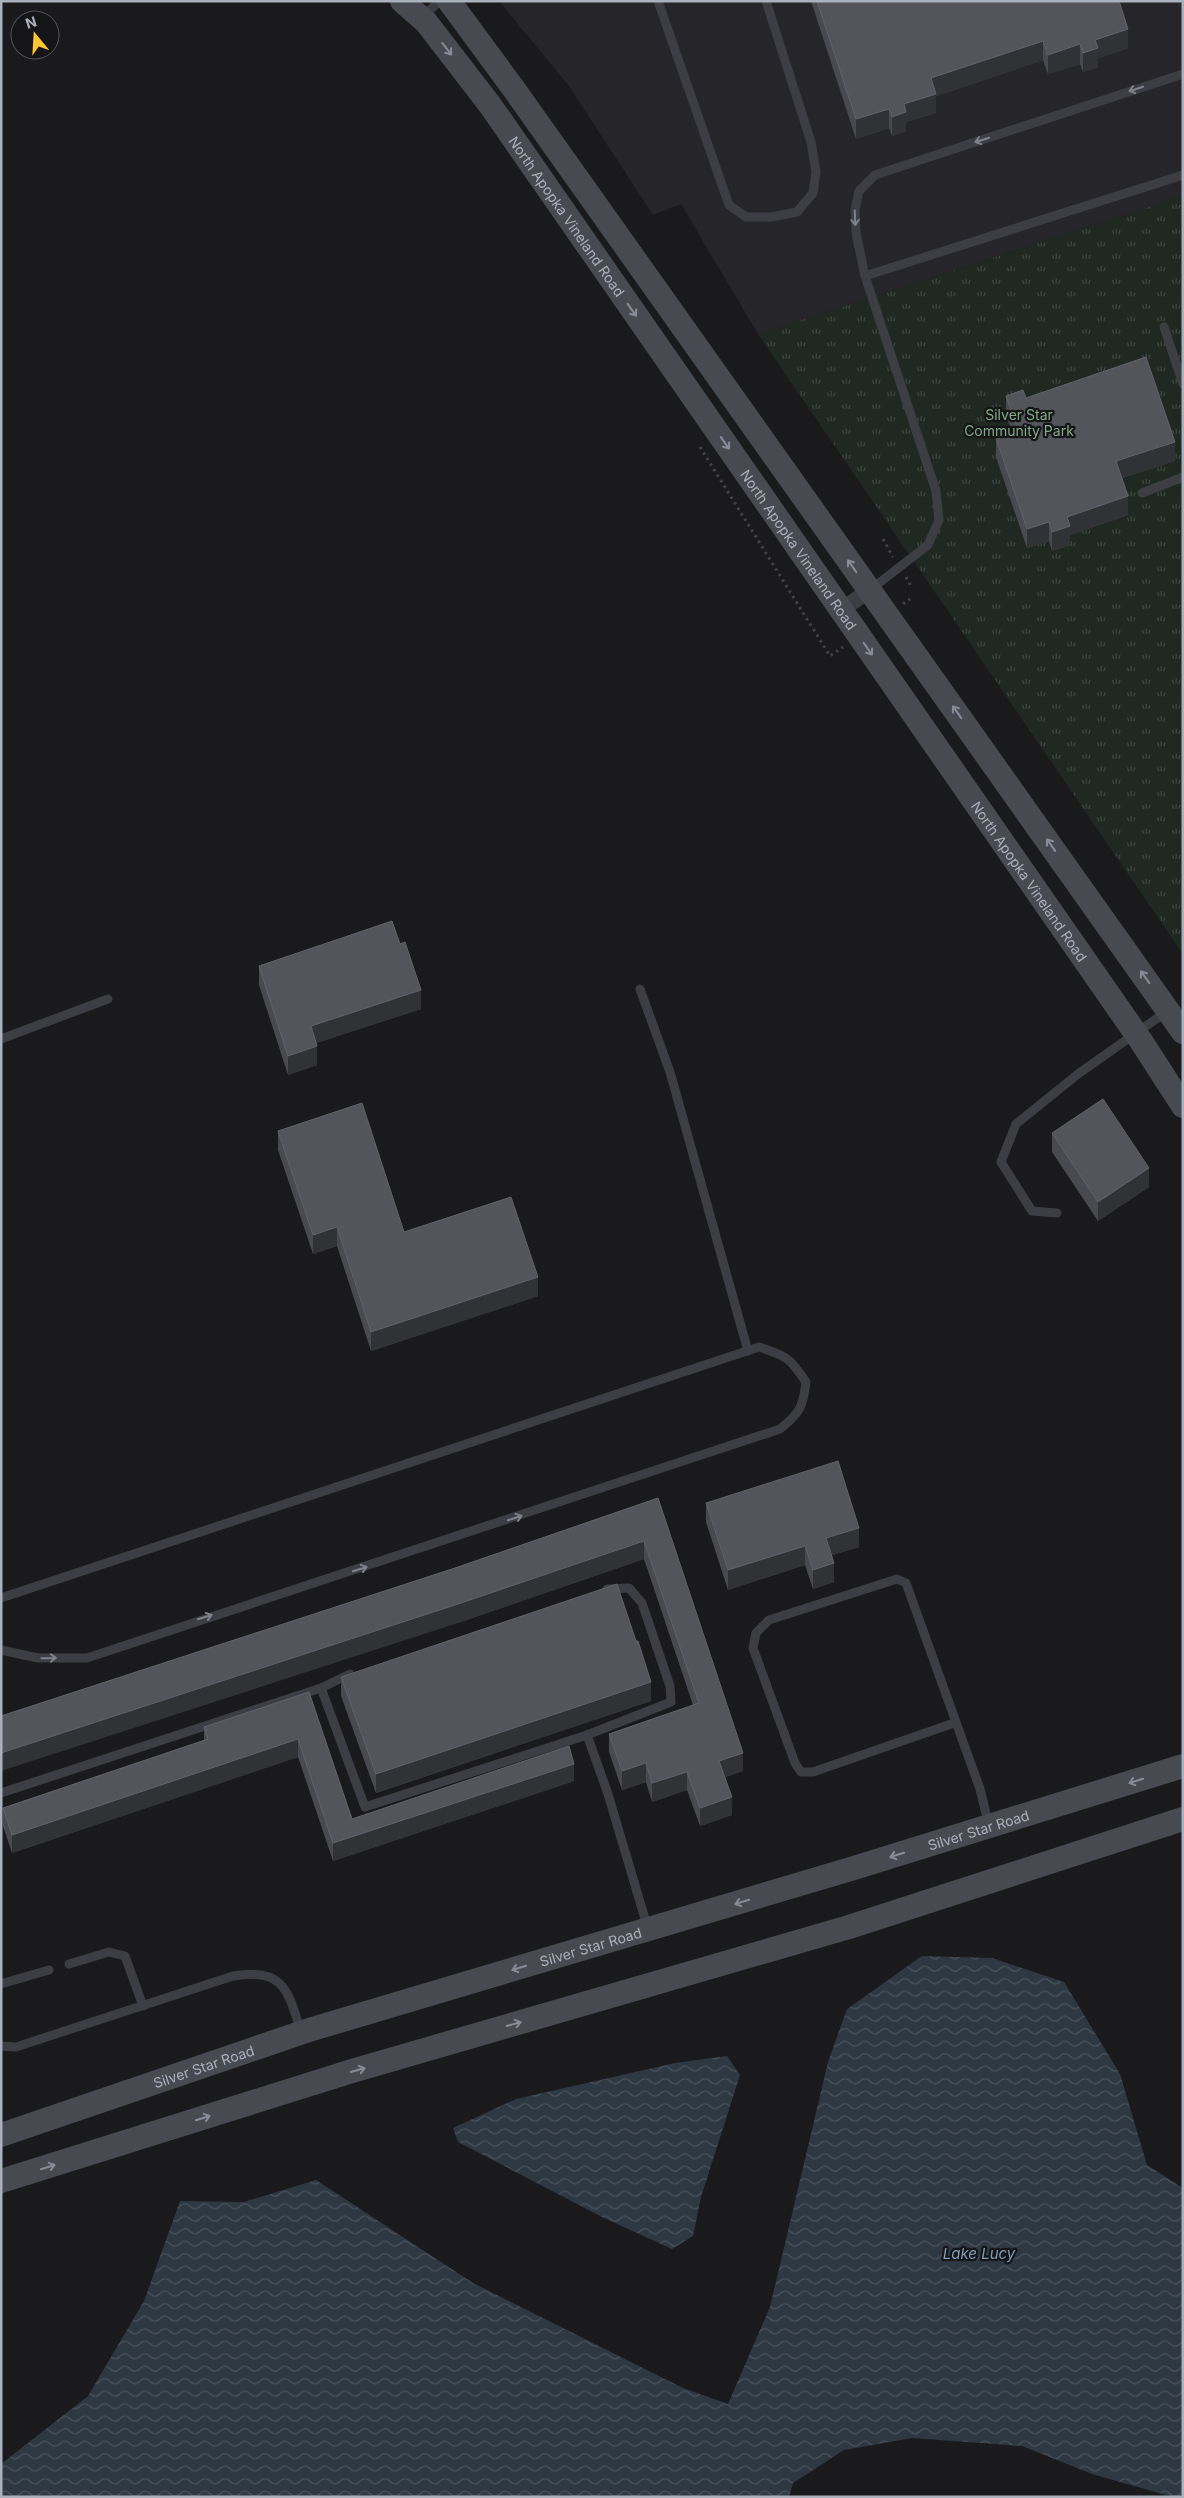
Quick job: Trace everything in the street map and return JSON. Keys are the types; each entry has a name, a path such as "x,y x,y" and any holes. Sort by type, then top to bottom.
{"main road":[{"name":"North Apopka Vineland Road","path":"402,1 422,19 490,105 1135,1034 1183,1106"},
{"path":"449,1 1183,1032"},
{"name":"Silver Star Road","path":"1,2135 302,2032 1183,1766"},
{"path":"1,2181 362,2069 848,1927 1183,1819"}],"street":[{"path":"841,610 870,590"}],"lane":[{"path":"422,19 439,1"},
{"path":"658,1 729,205 746,217 771,217 797,212 813,193 816,172 811,142 766,1"},
{"path":"870,590 928,545 939,520 936,491 864,276 856,233 855,210 859,191 875,175 1183,74"},
{"path":"864,276 1183,175"},
{"path":"1164,327 1183,384"},
{"path":"1142,493 1183,477"},
{"path":"640,989 670,1072 748,1351"},
{"path":"1,1039 108,999"},
{"path":"1057,1213 1032,1211 1001,1162 1016,1124 1078,1074 1168,1010"},
{"path":"1,1598 759,1347 778,1353 792,1361 806,1382 803,1403 796,1416 780,1429 87,1658 38,1658 1,1650"},
{"path":"954,1723 814,1772 801,1772 795,1763 753,1648 756,1633 769,1620 897,1579 906,1583 954,1723 980,1789 989,1826"},
{"path":"321,1688 365,1807 587,1735 671,1702 670,1686 642,1603 629,1588 612,1587 594,1593"},
{"path":"1,1793 321,1688 363,1670"},
{"path":"587,1735 608,1794 648,1929"},
{"path":"69,1964 109,1952 125,1956 143,2006"},
{"path":"1,1984 49,1970"},
{"path":"1,2046 16,2047 233,1976 255,1972 272,1977 288,1992 302,2032"}],"path":[{"path":"696,440 830,656 848,643"}],"shaded area":[{"path":"499,1 1183,1 1183,196 758,334 681,204 653,215 569,86"}],"green space":[{"name":"Silver Star Community Park","path":"1183,196 1183,954 758,334"}],"water":[{"name":"Lake Lucy","path":"922,1956 992,1958 1064,1982 1120,2074 1147,2165 1183,2188 1183,2497 1173,2497 1092,2474 1022,2446 912,2438 844,2450 793,2483 789,2497 1,2497 1,2464 88,2396 144,2301 180,2201 244,2202 316,2180 473,2283 683,2388 728,2404 770,2307 828,2062 847,2009"},
{"path":"727,2056 740,2075 701,2197 693,2236 672,2249 602,2217 458,2142 453,2128 516,2099 675,2063"}],"building":[{"path":"817,1 1119,1 1128,29 1095,40 1098,48 1083,53 1080,44 1048,55 1043,41 931,78 936,94 904,104 906,112 892,117 889,109 856,119"},
{"path":"1146,357 1175,442 1116,461 1128,496 1067,517 1070,526 1052,532 1049,522 1027,529 996,438 1018,430 1006,396 1023,390 1026,398"},
{"path":"392,921 400,944 405,942 421,990 311,1026 317,1046 288,1056 259,966"},
{"path":"1103,1099 1149,1168 1098,1202 1052,1133"},
{"path":"362,1103 404,1232 511,1197 538,1277 371,1332 337,1227 313,1235 278,1131"},
{"path":"838,1461 859,1528 826,1538 834,1563 813,1570 805,1546 728,1570 706,1503"},
{"path":"658,1498 743,1753 719,1761 732,1797 700,1808 687,1772 652,1783 646,1763 622,1771 609,1734 699,1703 644,1541 458,1604 1,1753 1,1716 455,1568"},
{"path":"617,1584 651,1682 376,1774 341,1677"},
{"path":"309,1692 352,1819 569,1746 574,1764 333,1843 298,1739 12,1835 3,1808 208,1739 204,1727"}]}
